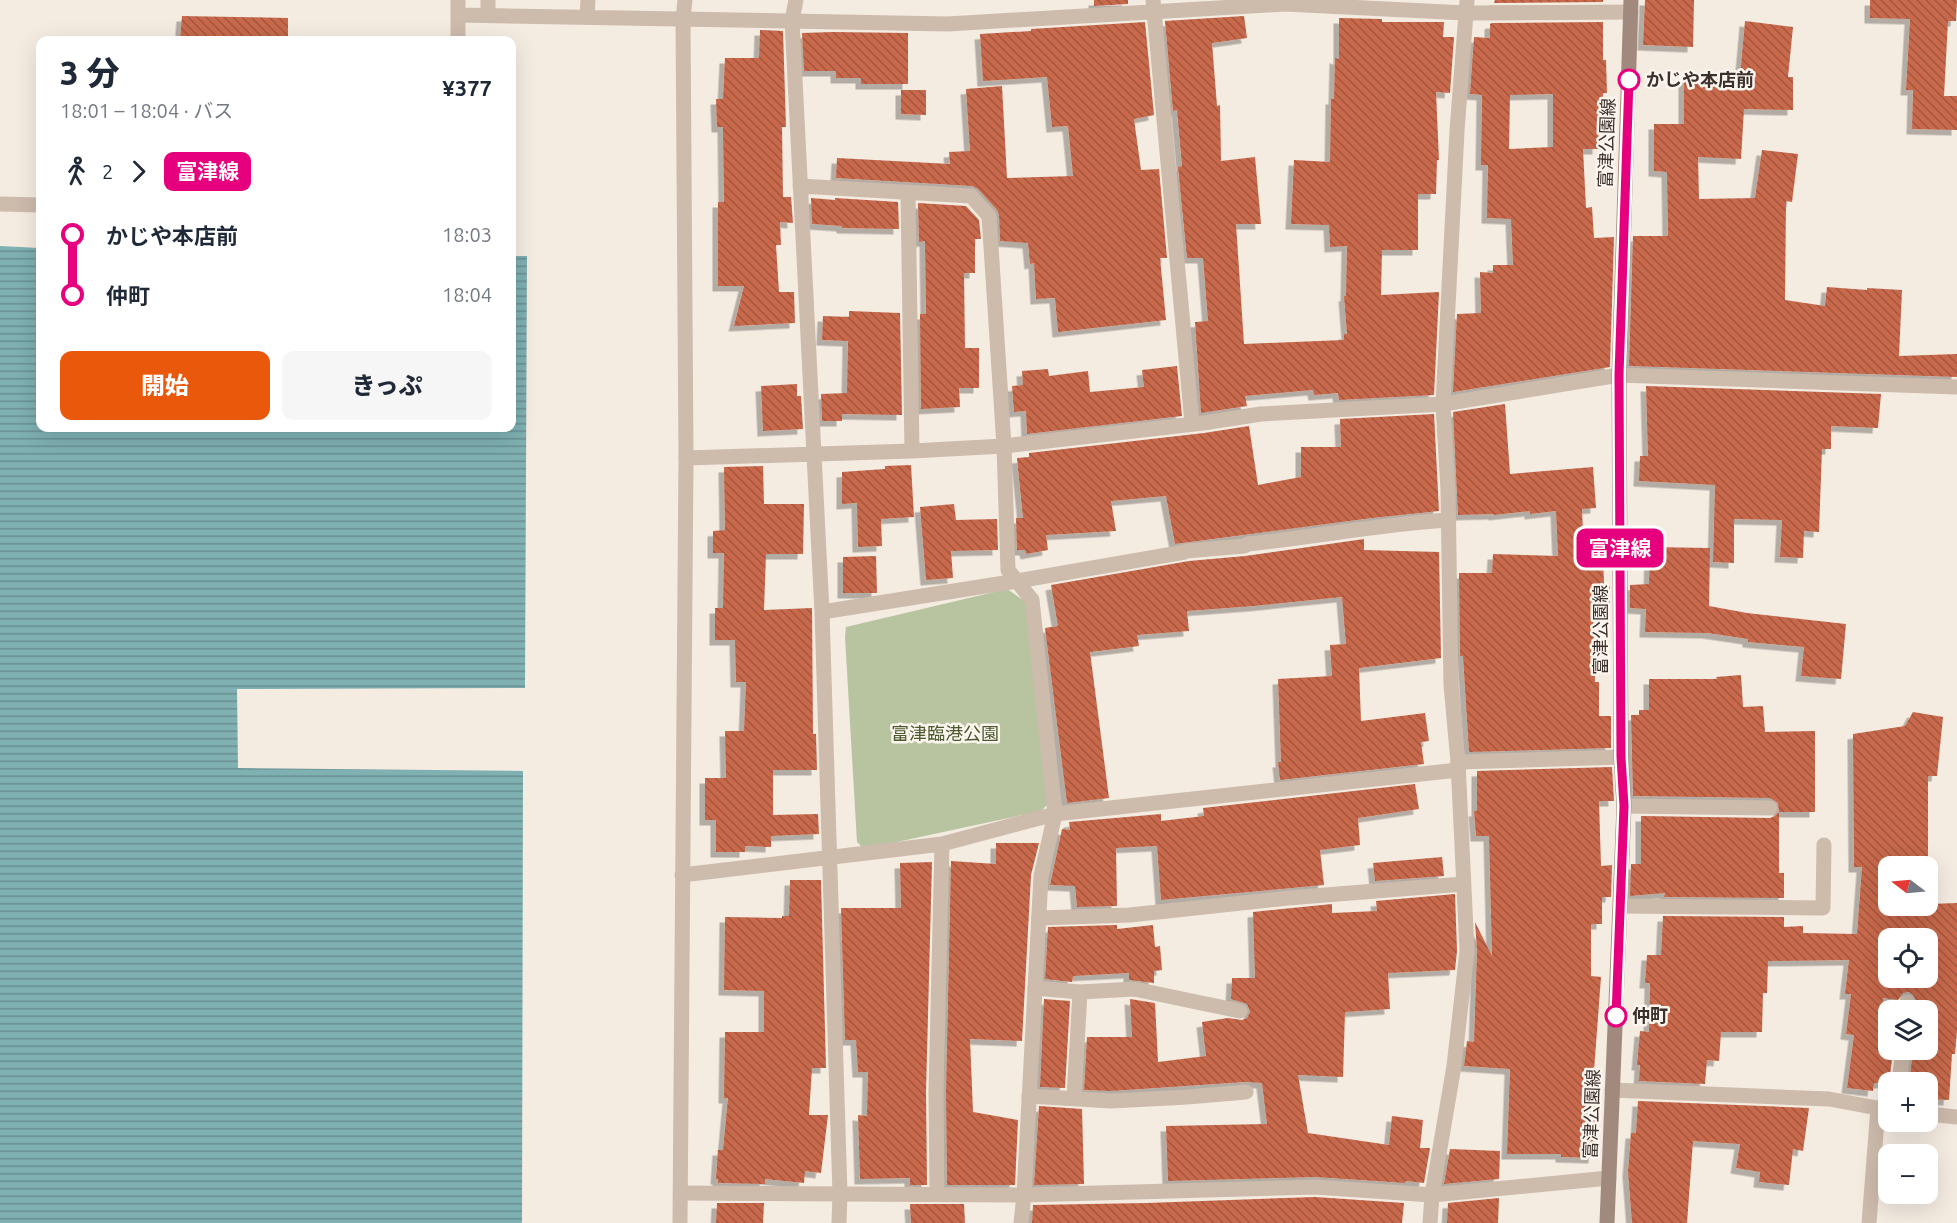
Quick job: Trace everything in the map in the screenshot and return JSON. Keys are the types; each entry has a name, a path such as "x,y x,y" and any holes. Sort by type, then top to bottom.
{"main road":[{"name":"富津公園線","path":"1607,1223 1624,806 1621,757 1619,375 1631,6"}],"street":[{"path":"587,16 588,0"},
{"path":"680,1223 686,458 683,18 685,0"},
{"path":"796,0 792,20 822,612 840,1194 839,1223"},
{"path":"458,36 458,7 587,16 948,24 1153,6 1285,4 1466,7 1631,6"},
{"path":"1153,6 1192,423"},
{"path":"1430,1223 1432,1196 1454,1066 1467,951 1458,766 1451,685 1449,520 1443,404 1457,131 1466,7"},
{"path":"800,186 971,196 989,216 1004,446 1008,570 1032,600 1055,814 1041,876 1021,1223"},
{"path":"908,193 912,451"},
{"path":"0,204 36,205"},
{"path":"686,458 1004,446 1262,414 1443,404 1619,375 1957,387"},
{"path":"822,612 1186,551 1244,546 1314,534 1449,520"},
{"path":"682,875 942,844 1055,814 1458,766 1621,757"},
{"path":"1624,806 1770,808"},
{"path":"937,1194 936,1092 942,844"},
{"path":"1621,906 1823,908 1824,845"},
{"path":"1039,918 1130,915 1288,898 1463,884"},
{"path":"1035,988 1080,992 1134,989 1240,1011"},
{"path":"1074,1098 1080,992"},
{"path":"1612,1090 1829,1099 1878,1108"},
{"path":"1029,1096 1112,1101 1246,1092"},
{"path":"1938,1115 1957,1117"},
{"path":"1869,1223 1880,1132"},
{"path":"681,1193 1024,1195 1315,1186 1432,1196 1609,1178"}],"green space":[{"name":"富津臨港公園","path":"1007,589 1026,602 1048,804 1041,811 864,849 857,842 846,627"}],"water":[{"path":"0,246 36,248 36,432 516,432 516,256 527,256 525,688 237,689 238,768 523,771 522,1223 0,1223"}],"building":[{"path":"1094,0 1128,0 1128,4 1094,6"},
{"path":"1495,0 1603,0 1603,2 1494,3"},
{"path":"1645,0 1694,0 1693,47 1643,45"},
{"path":"1870,0 1957,0 1956,21 1948,21 1944,96 1957,96 1957,130 1912,129 1913,90 1906,90 1910,19 1870,18"},
{"path":"182,16 288,18 288,36 180,36"},
{"path":"1244,16 1247,38 1212,43 1217,106 1220,105 1221,161 1255,157 1261,224 1236,224 1244,344 1344,340 1344,334 1347,334 1344,296 1346,296 1347,246 1330,247 1329,225 1291,224 1294,160 1330,162 1331,99 1334,99 1335,58 1339,59 1339,18 1382,19 1382,22 1444,22 1443,37 1454,37 1450,93 1436,92 1439,160 1437,160 1436,194 1418,194 1418,250 1382,250 1381,295 1439,292 1434,395 1339,400 1338,393 1314,395 1313,390 1245,396 1247,406 1201,413 1195,322 1208,321 1203,258 1187,258 1178,167 1182,166 1177,110 1173,111 1165,21"},
{"path":"1745,21 1793,27 1788,77 1793,77 1793,110 1744,109 1741,159 1698,157 1699,199 1755,198 1762,150 1798,154 1792,202 1786,201 1785,300 1825,306 1827,287 1902,290 1899,356 1957,354 1957,377 1629,366 1633,236 1668,236 1667,172 1654,171 1654,124 1684,124 1684,77 1740,77"},
{"path":"1145,22 1154,115 1134,119 1141,170 1159,169 1167,258 1160,258 1166,320 1058,332 1055,298 1036,299 1034,263 1030,264 1028,243 1000,241 997,210 978,189 972,186 836,178 837,158 950,164 949,152 970,151 966,89 1002,86 1007,178 1073,176 1068,126 1052,127 1047,77 983,81 980,34"},
{"path":"1603,22 1603,60 1606,60 1607,93 1603,93 1603,121 1599,121 1598,149 1583,149 1586,208 1592,207 1594,238 1614,237 1610,367 1453,392 1457,314 1481,313 1480,272 1493,273 1493,265 1513,265 1511,219 1487,218 1488,165 1481,165 1482,95 1470,94 1474,37 1490,38 1490,24","holes":["1553,94 1553,147 1509,149 1510,95"]},
{"path":"760,30 783,31 786,127 782,127 783,197 791,197 793,223 780,222 781,245 776,245 779,292 794,292 795,323 734,326 744,286 718,286 718,202 724,202 723,127 717,127 716,99 723,99 725,58 759,58"},
{"path":"802,33 908,33 908,84 861,84 861,78 836,78 836,71 804,71"},
{"path":"901,90 926,90 926,115 901,114"},
{"path":"811,198 898,202 899,229 842,228 842,226 812,224"},
{"path":"918,203 966,206 979,220 981,239 975,239 975,273 964,273 965,348 979,348 979,388 959,388 960,407 921,409 920,314 926,314 925,241 919,242"},
{"path":"849,311 900,313 902,415 842,414 842,421 822,421 821,394 847,393 848,341 822,340 823,316 849,317"},
{"path":"1177,366 1182,416 1027,434 1026,411 1014,412 1012,386 1023,385 1022,371 1048,369 1049,376 1088,371 1090,392 1144,387 1142,370"},
{"path":"797,384 797,396 801,396 803,429 763,431 761,386"},
{"path":"1646,386 1881,394 1878,428 1831,426 1831,449 1822,449 1819,532 1804,531 1803,558 1780,557 1782,520 1734,519 1734,563 1713,562 1715,485 1639,481 1640,456 1648,456"},
{"path":"1505,404 1510,474 1593,467 1596,508 1582,509 1584,556 1603,555 1604,585 1610,585 1610,607 1605,607 1605,610 1593,610 1595,682 1599,682 1599,716 1611,716 1611,748 1469,752 1463,656 1460,656 1459,573 1492,573 1493,554 1558,556 1556,511 1530,514 1530,511 1494,515 1458,515 1453,412"},
{"path":"1434,414 1439,511 1175,544 1166,496 1111,501 1116,531 1046,535 1048,550 1026,554 1025,550 1017,550 1016,518 1023,518 1017,458 1029,457 1029,453 1249,426 1258,485 1301,477 1301,447 1341,447 1340,419"},
{"path":"911,465 914,517 881,519 882,546 858,547 857,503 842,504 842,472"},
{"path":"763,466 764,504 804,504 803,554 766,554 764,610 812,608 813,734 816,734 817,770 773,770 773,815 818,814 819,834 771,836 771,847 745,846 745,852 716,852 716,820 705,820 705,778 726,778 725,731 744,731 746,682 736,682 735,640 715,640 715,608 723,608 724,553 713,553 713,531 725,530 724,467"},
{"path":"954,504 956,520 997,519 998,550 951,551 953,578 926,580 920,507"},
{"path":"1364,539 1364,550 1439,552 1441,658 1359,668 1361,721 1425,713 1429,741 1421,742 1424,764 1280,780 1278,679 1332,676 1330,645 1346,644 1342,597 1187,611 1189,631 1137,635 1139,646 1090,652 1109,798 1067,803 1045,628 1058,626 1051,585 1189,561 1245,556"},
{"path":"1650,547 1710,548 1709,606 1747,613 1846,624 1841,679 1801,676 1804,647 1748,642 1748,639 1708,633 1645,632 1646,609 1630,608 1630,585 1649,584"},
{"path":"876,556 877,593 843,593 843,557"},
{"path":"1741,675 1743,707 1763,706 1765,732 1815,731 1815,812 1779,812 1778,803 1770,798 1633,796 1631,715 1639,715 1639,710 1649,710 1649,679 1717,679 1716,677"},
{"path":"1913,712 1943,717 1937,776 1928,776 1928,856 1878,856 1878,916 1938,916 1938,904 1957,903 1957,1031 1955,1054 1952,1054 1949,1100 1938,1099 1938,1072 1910,1072 1912,1060 1938,1060 1938,1000 1916,1000 1909,992 1903,993 1898,1000 1883,998 1878,1000 1878,1060 1892,1060 1890,1072 1878,1072 1878,1083 1874,1083 1873,1091 1847,1088 1854,1035 1846,1034 1851,994 1845,994 1849,960 1768,961 1767,993 1763,993 1762,1032 1721,1032 1719,1061 1707,1060 1705,1084 1639,1081 1640,1065 1637,1065 1640,1031 1649,1032 1650,983 1645,983 1647,955 1661,955 1663,916 1784,917 1784,927 1803,926 1803,933 1857,934 1862,867 1854,867 1853,734 1905,726"},
{"path":"1612,767 1614,801 1599,801 1601,866 1612,865 1611,897 1602,897 1602,924 1591,924 1591,976 1601,977 1594,1071 1597,1071 1594,1158 1561,1157 1561,1154 1507,1154 1510,1069 1464,1066 1467,1041 1474,1042 1477,951 1475,922 1492,956 1489,836 1476,836 1474,811 1477,811 1477,771"},
{"path":"1415,784 1419,809 1358,818 1360,845 1320,850 1324,885 1161,900 1157,846 1116,848 1117,906 1077,907 1075,886 1050,885 1062,829 1070,830 1069,822 1161,814 1161,821 1204,816 1203,808"},
{"path":"1779,812 1779,873 1784,873 1784,898 1664,897 1665,893 1630,896 1631,864 1641,864 1641,816 1770,818"},
{"path":"996,843 1039,843 1031,875 1022,1041 970,1039 973,1112 1018,1120 1015,1185 947,1185 946,1092 951,861 996,864"},
{"path":"1442,857 1444,876 1375,881 1373,863"},
{"path":"932,862 926,1092 927,1185 910,1185 910,1178 860,1179 858,1115 867,1116 868,1072 858,1072 856,1040 845,1040 841,908 901,908 900,863"},
{"path":"790,880 821,880 826,1068 812,1068 809,1115 828,1115 821,1173 805,1171 804,1183 765,1179 765,1184 718,1183 716,1179 718,1150 723,1150 728,1098 724,1098 725,1032 764,1032 764,991 724,990 725,917 782,918 782,916 789,916"},
{"path":"1455,894 1457,951 1455,970 1388,973 1390,1009 1345,1012 1343,1077 1298,1075 1308,1133 1389,1145 1392,1116 1423,1120 1420,1148 1430,1148 1424,1183 1315,1177 1168,1181 1166,1126 1267,1124 1262,1083 1245,1082 1111,1091 1084,1090 1087,1037 1132,1037 1130,999 1155,1003 1158,1062 1206,1056 1202,1022 1247,1018 1250,1012 1247,1004 1231,999 1232,978 1255,978 1253,912 1332,904 1332,913 1377,911 1376,901"},
{"path":"1117,925 1117,929 1153,925 1155,947 1160,946 1162,970 1154,971 1154,983 1129,980 1129,973 1073,976 1072,982 1045,979 1048,927"},
{"path":"1044,999 1070,1001 1065,1088 1040,1087"},
{"path":"1638,1101 1809,1108 1803,1151 1793,1149 1789,1185 1759,1182 1760,1172 1736,1168 1740,1144 1693,1141 1687,1223 1632,1223 1628,1172 1631,1133 1636,1133"},
{"path":"1039,1106 1082,1109 1084,1184 1034,1185"},
{"path":"1450,1149 1500,1151 1499,1179 1444,1184"},
{"path":"1315,1197 1404,1203 1402,1223 1032,1223 1033,1205"},
{"path":"1499,1198 1498,1223 1447,1223 1448,1203"},
{"path":"717,1203 764,1203 763,1223 716,1223"},
{"path":"910,1204 964,1204 965,1223 911,1223"}],"bus line":[{"name":"富津線","path":"1616,1016 1624,806 1621,757 1619,375 1629,80"}],"place":[{"name":"かじや本店前","path":"1629,80"},
{"name":"仲町","path":"1616,1016"}]}
